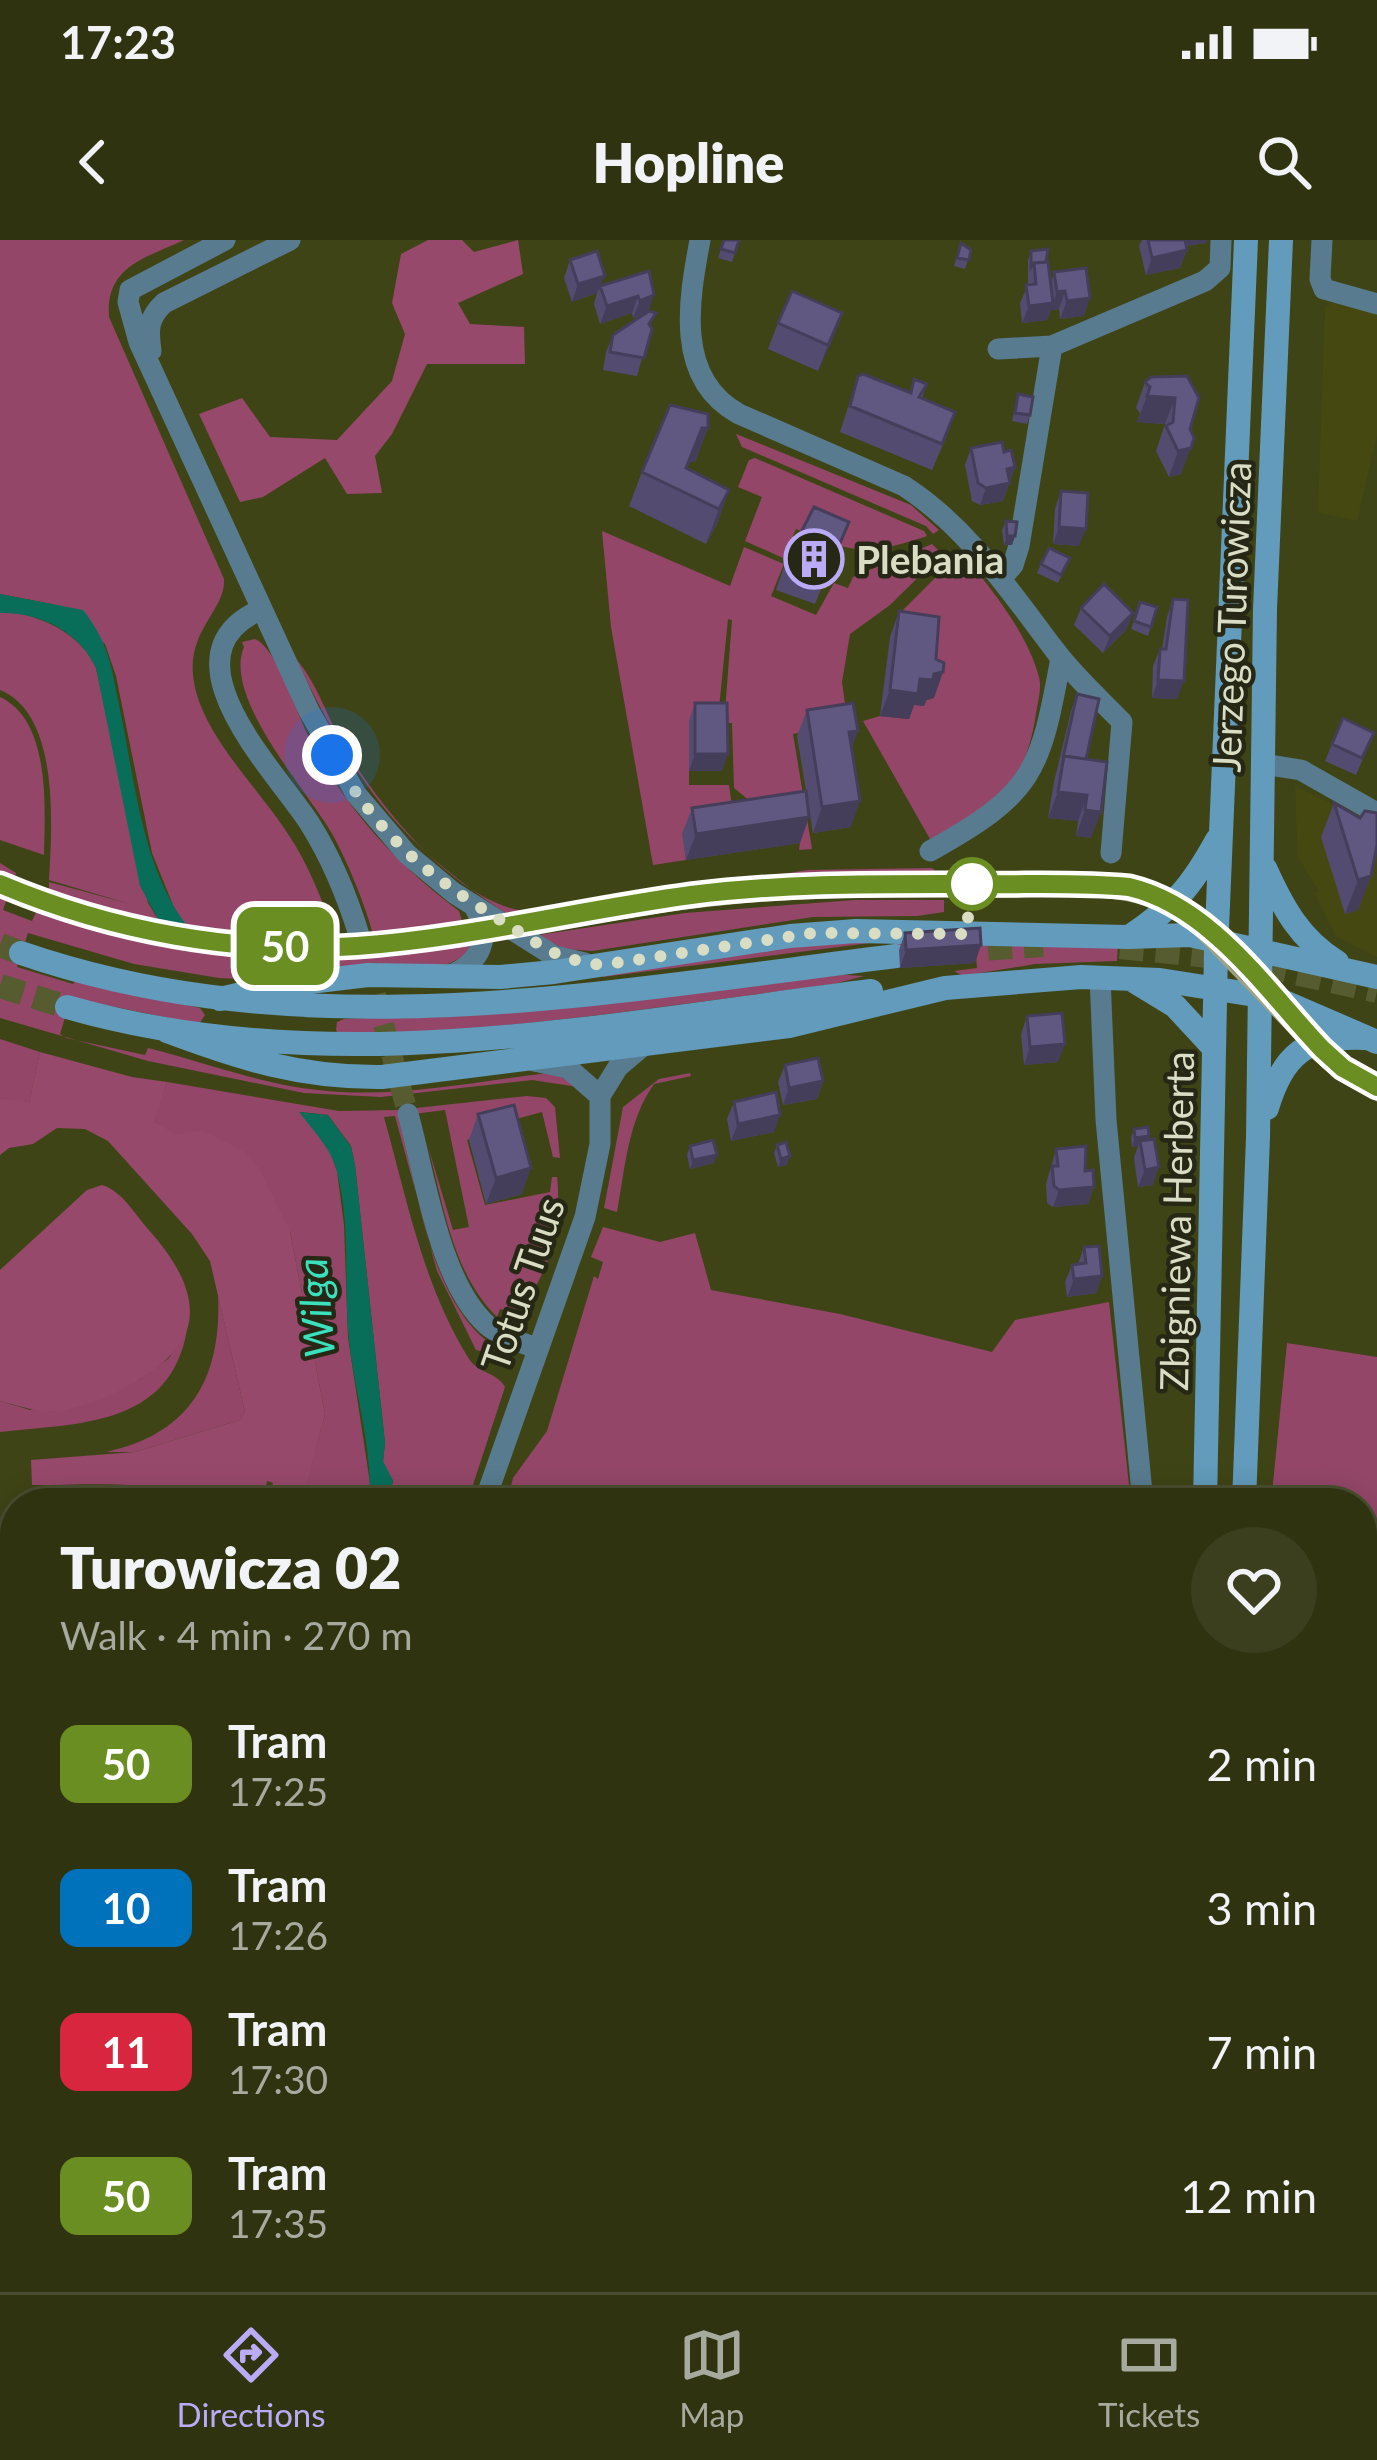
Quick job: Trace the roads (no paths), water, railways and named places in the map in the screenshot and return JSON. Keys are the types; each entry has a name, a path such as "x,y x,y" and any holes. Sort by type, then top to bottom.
{"main road":[{"name":"Jerzego Turowicza","path":"1216,939 1246,240"},
{"name":"Jerzego Turowicza","path":"1260,996 1262,764 1281,240"},
{"path":"1129,937 1176,903 1221,832"},
{"path":"1262,860 1282,906 1305,937 1331,958 1370,975"},
{"path":"220,999 276,986 368,975 517,976 834,932 1190,935 1370,975"},
{"name":"Zbigniewa Herberta","path":"1205,1488 1216,939"},
{"path":"21,953 135,985 220,999 339,1009 470,1005 896,956"},
{"path":"167,1031 249,1061 328,1076 403,1075 789,1026 945,988 1100,976 1215,988 1292,1003 1377,1042"},
{"path":"1126,977 1175,1006 1214,1048"},
{"path":"68,1007 167,1031 269,1044 407,1045 871,992"},
{"name":"Zbigniewa Herberta","path":"1245,1488 1260,996"},
{"path":"1258,1137 1276,1080 1298,1053 1332,1039 1377,1042"}],"street":[{"path":"225,240 130,290 128,302 132,320 318,730 356,794 407,854 475,908 554,956 602,965"},
{"path":"154,369 152,314 164,303 290,240"},
{"path":"700,240 688,327 702,376 716,398 739,414 904,486 940,513 1002,578 1061,658 1122,722 1112,853"},
{"path":"998,349 1052,346 1205,280 1220,268 1222,240"},
{"path":"1322,240 1321,285 1328,292 1377,304"},
{"path":"1002,578 1019,546 1052,346"},
{"path":"262,610 243,620 226,638 220,663 223,689 243,729 326,852 359,934"},
{"path":"930,851 996,811 1034,770 1061,658"},
{"path":"1262,764 1301,770 1377,813"},
{"path":"451,975 479,954 484,929 475,908"},
{"path":"1100,976 1106,1120 1142,1488"},
{"path":"521,1060 568,1069 600,1096 618,1066 644,1045"},
{"name":"Totus Tuus","path":"492,1488 591,1190 600,1144 600,1096"},
{"path":"408,1114 440,1233 462,1291 489,1327 538,1349"}],"water":[{"path":"0,594 83,610 98,633 111,667 150,850 172,903 188,927 159,921 140,886 96,668 89,655 44,620 0,613"},
{"path":"299,1112 328,1115 351,1147 385,1443 383,1461 393,1481 391,1488 370,1488 350,1351 340,1185 328,1151"}],"tunnel":[{"path":"359,935 408,1114"},
{"path":"0,945 21,953"},
{"path":"952,951 1043,945"},
{"path":"1120,947 1227,958 1377,991"},
{"path":"0,986 67,1007"}],"tram line":[{"name":"50","path":"0,884 144,929 217,941 293,946 411,940 688,896 777,887 1129,887 1188,910 1322,1049 1343,1068 1377,1087"},
{"path":"6,897 86,924 168,943 293,957 423,950 642,914 765,900 1076,895 1123,899 1168,913 1188,926 1322,1065 1377,1100"}],"place":[{"name":"Plebania","path":"814,559"}],"water label":[{"name":"Wilga","path":"315,1308"}]}
